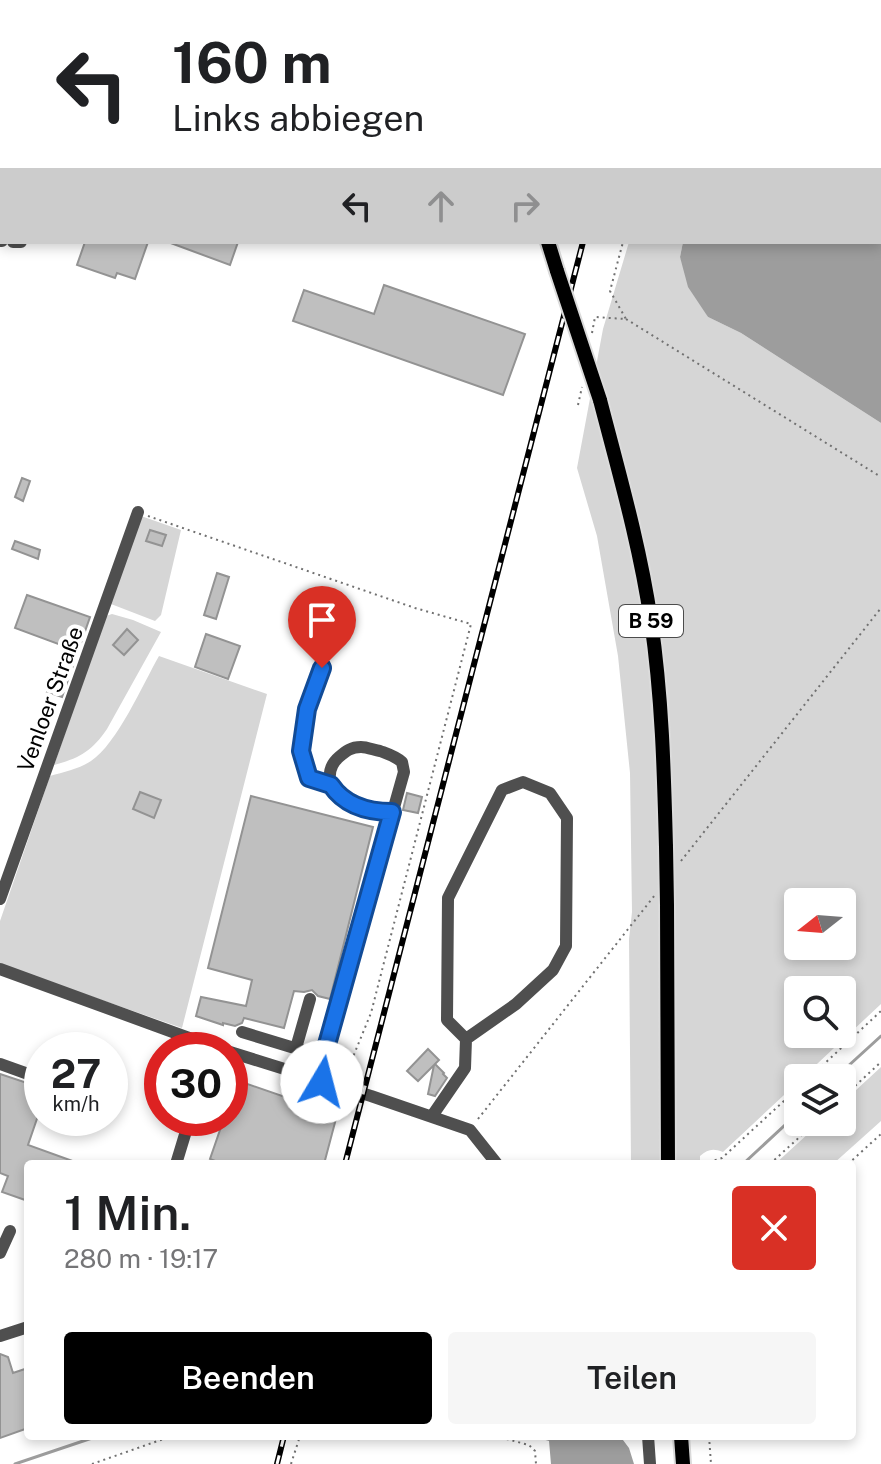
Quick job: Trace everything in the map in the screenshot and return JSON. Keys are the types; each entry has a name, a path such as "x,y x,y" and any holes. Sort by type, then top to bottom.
{"main road":[{"name":"B 59","path":"549,244 600,400 637,539 651,621 663,729 668,1160"},
{"path":"681,1440 683,1464"}],"street":[{"name":"Venloer Straße","path":"0,899 138,512"},
{"path":"322,668 307,709 301,751 309,778 331,785"},
{"path":"317,1080 404,772 402,762 395,756 363,747 350,748 335,760 329,773 331,785 338,796 352,805 377,812 392,812"},
{"path":"432,1116 465,1068 466,1039 447,1020 448,898 502,790 523,782 550,793 567,818 566,946 553,970 516,1004 466,1039"},
{"path":"0,969 170,1032"},
{"path":"296,1048 310,999"},
{"path":"248,1034 324,1057"},
{"path":"248,1058 470,1130 494,1160"},
{"path":"0,1064 24,1073"},
{"path":"177,1160 185,1136"},
{"path":"0,1253 10,1231"},
{"path":"0,1336 24,1328"},
{"path":"648,1440 650,1464"}],"path":[{"path":"622,244 610,291 626,319"},
{"path":"592,332 595,317 626,319 881,477"},
{"path":"578,405 584,376"},
{"path":"824,1064 881,1011"},
{"path":"856,1085 881,1062"},
{"path":"716,1160 722,1158 784,1101"},
{"path":"852,1160 881,1134"},
{"path":"774,1160 801,1136"},
{"path":"92,1464 161,1440"},
{"path":"291,1464 299,1440"},
{"path":"510,1440 529,1445 535,1451 536,1464"},
{"path":"709,1440 711,1464"}],"shaded area":[{"path":"628,244 683,244 680,257 708,317 741,333 881,423 881,1004 856,1027 856,976 784,976 784,1048 834,1048 817,1064 784,1064 784,1095 723,1152 706,1152 700,1160 631,1160 630,773 618,656 597,536 577,468 603,329"},
{"path":"683,244 881,244 881,423 741,333 708,317 688,287 680,257"},
{"path":"141,516 181,530 161,615 155,621 111,604"},
{"path":"112,614 161,632 101,737 85,753 54,765 106,616"},
{"path":"159,656 267,694 182,1028 0,963 0,921 50,776 82,766 101,753 120,728"},
{"path":"881,1067 881,1121 837,1160 779,1160 806,1136 856,1136 856,1090"},
{"path":"546,1440 623,1440 634,1464 551,1464 549,1441"}],"building":[{"path":"84,244 147,244 135,279 117,273 115,278 77,265"},
{"path":"173,244 237,244 230,265"},
{"path":"384,285 525,334 503,395 293,321 304,290 374,314"},
{"path":"22,478 30,481 23,501 15,497"},
{"path":"150,530 166,535 162,546 146,541"},
{"path":"15,541 40,550 38,559 12,549"},
{"path":"217,573 229,577 216,619 204,615"},
{"path":"27,595 90,617 62,697 47,692 64,646 15,628"},
{"path":"127,629 138,640 124,655 113,645"},
{"path":"206,634 240,646 228,679 195,667"},
{"path":"140,792 161,800 154,818 133,809"},
{"path":"407,793 422,797 418,813 403,810"},
{"path":"251,796 373,827 330,999 318,996 312,990 294,991 284,1028 244,1018 242,1023 235,1026 223,1025 196,1016 201,997 246,1006 252,980 208,968"},
{"path":"428,1049 439,1060 435,1064 447,1078 435,1096 428,1094 434,1065 418,1081 407,1071"},
{"path":"0,1074 24,1082 24,1136 31,1136 28,1145 70,1160 24,1160 24,1200 2,1192 8,1176 0,1173"},
{"path":"248,1084 337,1115 325,1160 210,1159 218,1136 248,1136"},
{"path":"0,1354 8,1357 13,1373 24,1369 24,1429 0,1438"}],"waterway":[{"path":"850,1064 881,1036"},
{"path":"747,1160 784,1126"},
{"path":"15,1464 86,1440"}],"railway":[{"path":"346,1160 582,244"},
{"path":"277,1464 283,1440"}],"route":[{"path":"322,668 307,709 301,751 309,778 331,785 338,796 352,805 377,812 392,812 317,1080 322,1082"}]}
